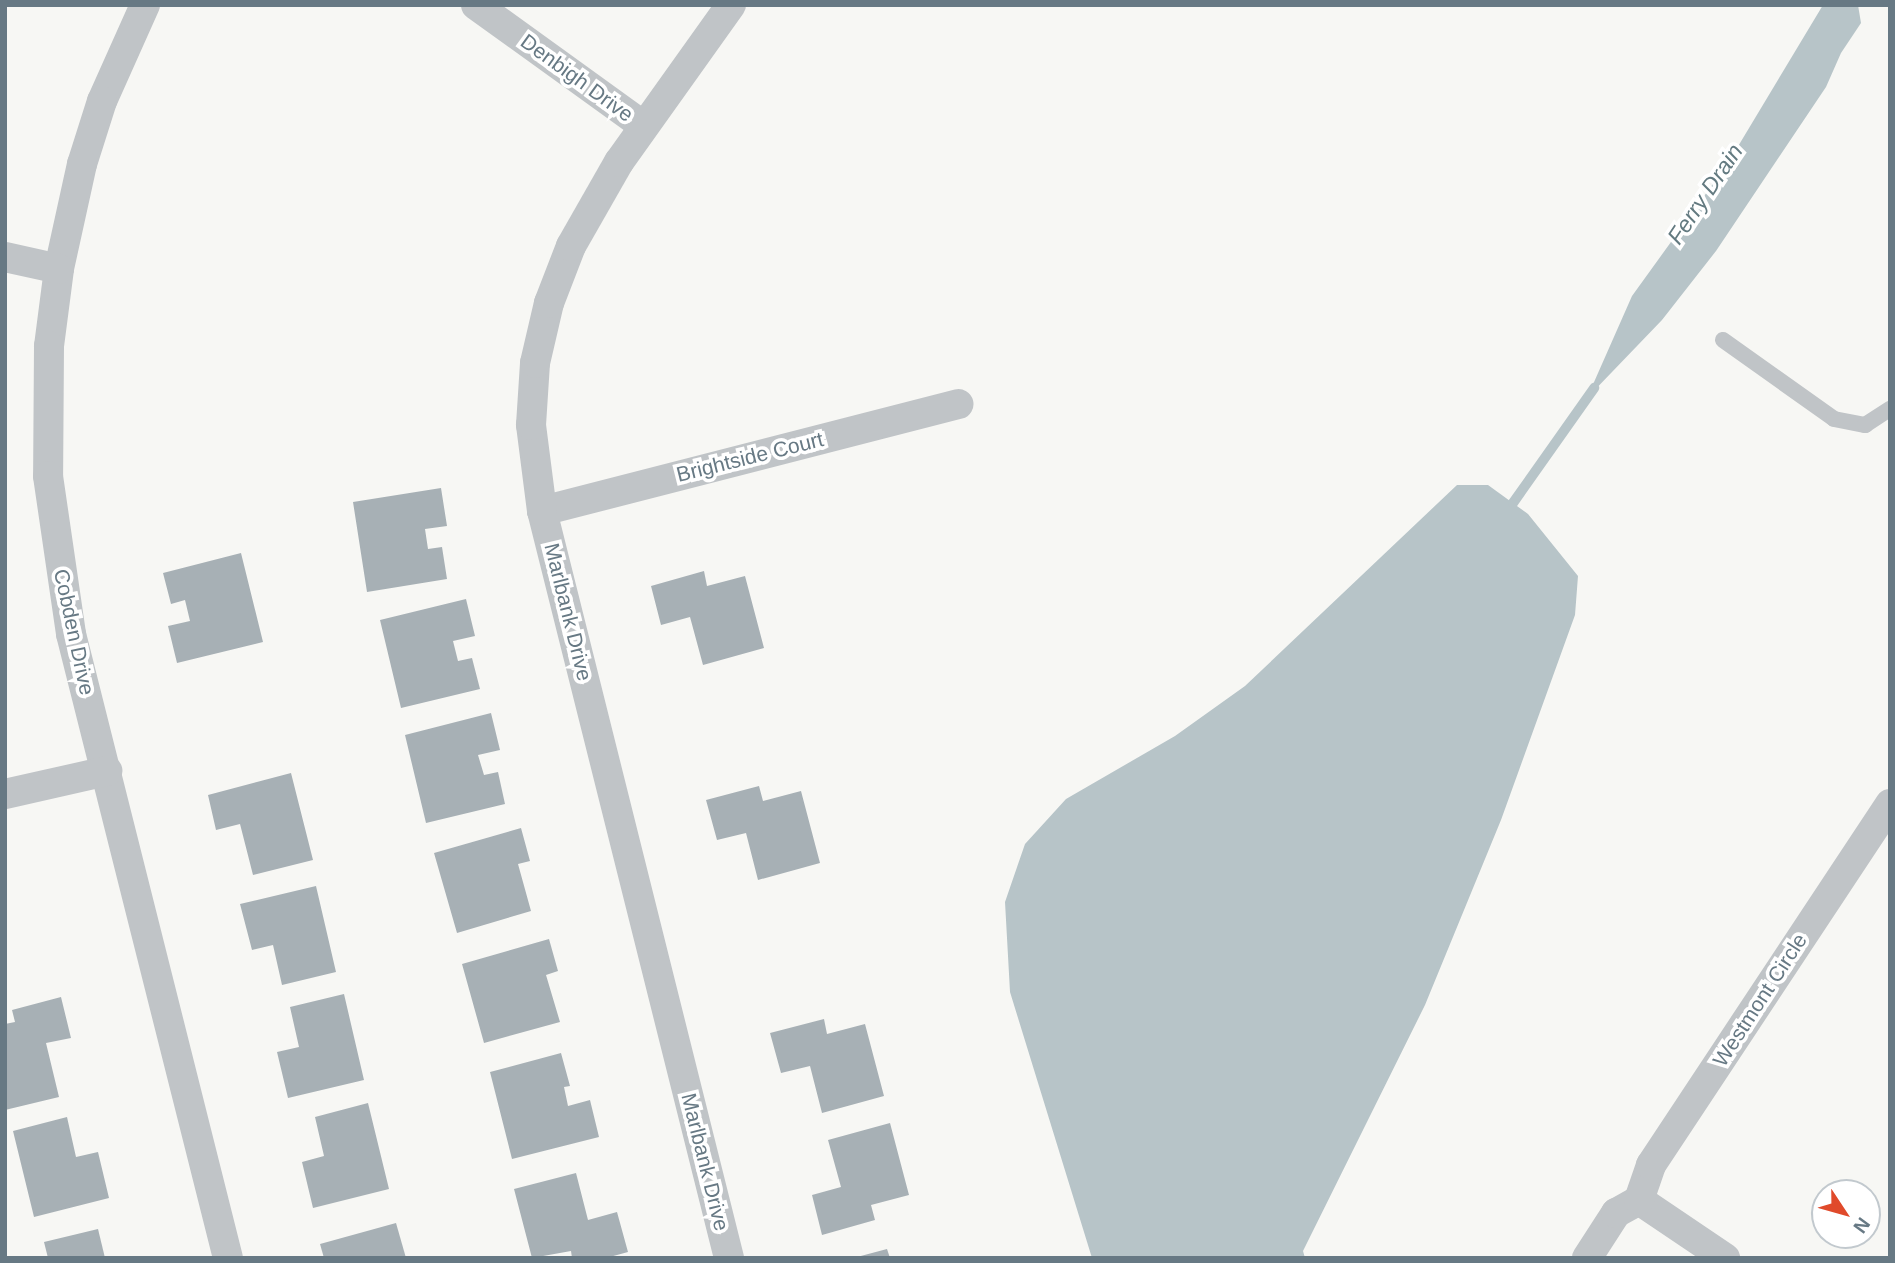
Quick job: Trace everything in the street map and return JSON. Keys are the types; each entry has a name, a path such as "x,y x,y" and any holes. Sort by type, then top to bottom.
{"street":[{"name":"Cobden Drive","path":"145,5 102,101 82,164 59,269 50,346 48,476 71,634 229,1258"},
{"name":"Denbigh Drive","path":"475,5 644,126"},
{"name":"Marlbank Drive","path":"729,1258 542,511 531,425 535,363 549,303 600,192 731,5"},
{"path":"5,257 59,269"},
{"name":"Brightside Court","path":"542,511 958,404"},
{"path":"5,794 107,771"},
{"name":"Westmont Circle","path":"1639,1200 1651,1165 1890,804"},
{"path":"1587,1258 1616,1213 1639,1200 1725,1258"}],"lane":[{"path":"1723,340 1834,419 1865,425 1890,409"}],"shaded area":[{"name":"Ferry Drain","path":"1823,5 1858,5 1861,23 1841,53 1826,87 1716,251 1662,320 1587,398 1632,296 1728,163"},
{"path":"1457,485 1488,485 1528,514 1578,576 1575,615 1501,820 1425,1005 1303,1251 1305,1258 1092,1258 1010,992 1005,902 1025,844 1066,799 1175,736 1245,686"}],"building":[{"path":"441,488 447,526 425,529 428,549 442,547 447,579 367,592 353,502"},
{"path":"241,553 263,642 177,663 168,626 190,621 185,600 171,604 163,573"},
{"path":"704,571 707,586 745,576 764,648 703,665 690,617 661,625 651,586"},
{"path":"466,599 475,636 453,641 458,661 472,658 480,689 401,708 380,620"},
{"path":"491,713 500,750 478,755 484,775 498,772 505,804 426,823 405,735"},
{"path":"291,773 313,860 253,875 240,824 216,830 208,795"},
{"path":"759,786 763,801 801,791 820,863 758,880 746,833 717,840 706,800"},
{"path":"521,828 530,861 518,864 531,911 457,933 434,853"},
{"path":"316,886 336,972 282,985 273,945 252,950 240,904"},
{"path":"549,939 558,971 546,975 560,1022 484,1043 462,964"},
{"path":"344,994 364,1080 288,1098 277,1052 299,1047 290,1007"},
{"path":"61,997 71,1038 46,1043 59,1097 5,1110 5,1024 15,1022 12,1010"},
{"path":"824,1019 827,1034 865,1024 884,1096 822,1113 810,1066 781,1073 770,1033"},
{"path":"561,1053 570,1086 564,1087 568,1106 590,1100 599,1137 512,1159 490,1072"},
{"path":"368,1103 389,1189 313,1208 302,1162 324,1156 315,1117"},
{"path":"67,1117 76,1157 98,1152 109,1198 34,1217 13,1131"},
{"path":"890,1123 909,1195 871,1205 875,1220 822,1235 812,1195 841,1187 828,1140"},
{"path":"576,1173 588,1220 617,1212 628,1252 606,1258 572,1258 571,1251 532,1258 514,1189"},
{"path":"396,1223 406,1258 324,1258 320,1244"},
{"path":"98,1229 105,1258 48,1258 44,1242"},
{"path":"887,1249 890,1258 857,1258 857,1257"}],"waterway":[{"path":"1513,503 1594,388"}]}
